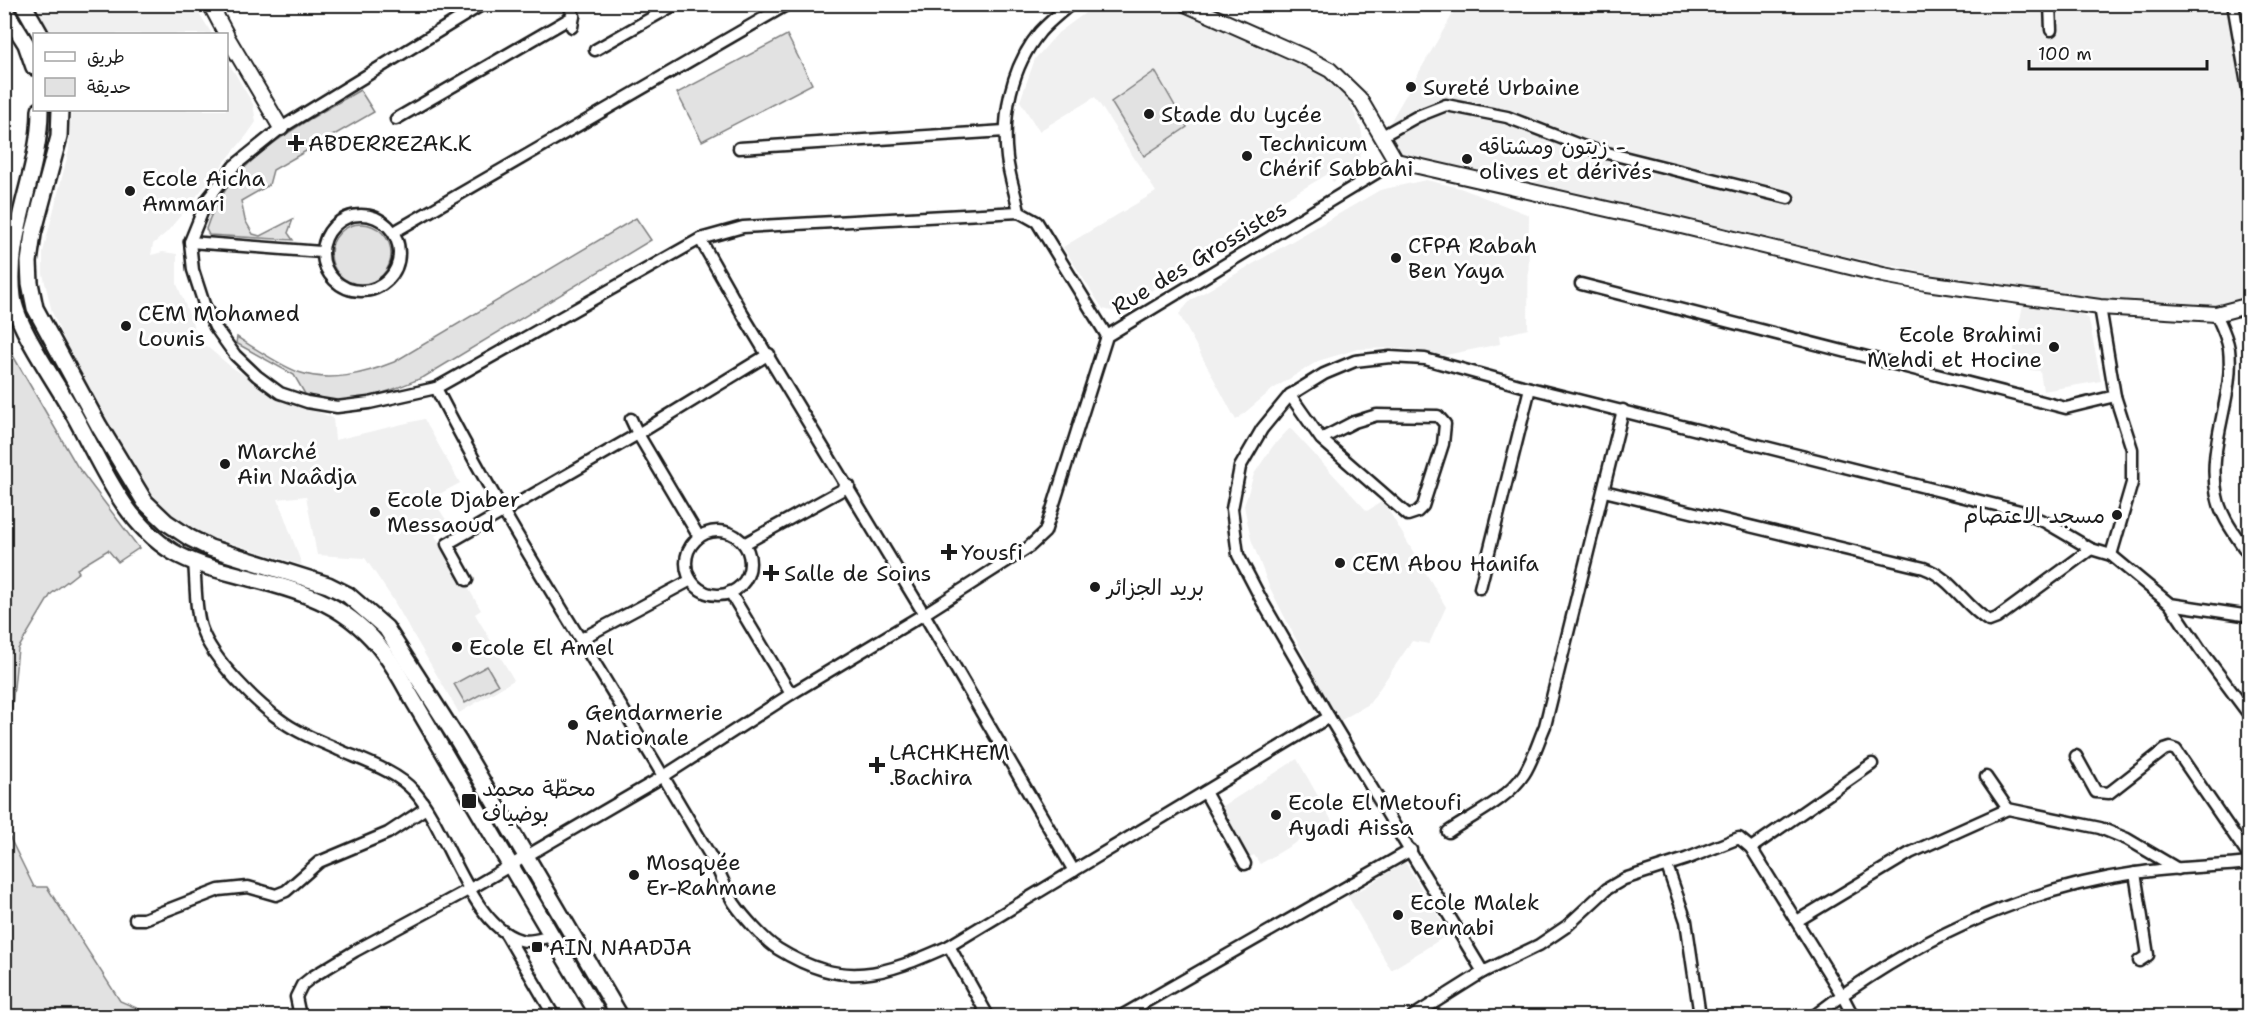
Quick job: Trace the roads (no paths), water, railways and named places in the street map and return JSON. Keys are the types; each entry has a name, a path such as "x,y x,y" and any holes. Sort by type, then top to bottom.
{"main road":[{"path":"23,4 39,33"},
{"path":"4,9 26,44 33,64"},
{"path":"40,111 36,148 14,238 13,298 19,317 116,492 146,531 172,552 194,562 298,590 330,604 364,630 386,654 599,1017"},
{"path":"60,111 59,137 33,234 29,262 30,283 35,308 99,426 146,502 166,522 210,548 328,585 348,595 386,628 459,742 620,1017"}],"street":[{"path":"210,4 225,33"},
{"path":"483,4 281,128 234,166 207,200 190,242 193,270 204,304 214,327 235,355 257,376 280,393 307,402 337,407 369,403 436,388 700,239 743,227 1020,213 1037,222 1107,336"},
{"path":"396,119 573,21 568,4"},
{"path":"595,50 676,4"},
{"path":"394,232 788,4"},
{"path":"1020,213 1008,161 1005,131 1014,80 1024,57 1040,32 1071,4"},
{"path":"1185,4 1330,70 1359,98 1396,161 1884,275 2100,307 2216,314 2250,305"},
{"path":"2050,4 2051,30"},
{"path":"2233,4 2250,101"},
{"path":"228,38 281,128"},
{"path":"1382,136 1418,116 1446,105 1507,117 1587,148 1788,198"},
{"path":"739,148 1005,131"},
{"name":"Rue des Grossistes","path":"300,1017 296,997 302,985 312,977 470,889 664,776 791,694 924,614 1029,547 1045,532 1107,336 1396,161"},
{"path":"354,215 367,215 387,224 394,232 400,252 397,267 387,282 364,292 352,291 332,280 325,268 321,252 330,230 342,219 354,215"},
{"path":"700,239 726,287 849,486 1074,871"},
{"path":"190,242 321,252"},
{"path":"1581,284 2049,405 2066,408 2115,396"},
{"path":"2100,307 2115,396 2132,449 2132,483 2111,555"},
{"path":"2216,314 2228,348 2230,370 2218,435 2214,479 2217,499 2223,513 2250,557"},
{"path":"467,580 447,544 638,434 769,354"},
{"path":"1483,972 1329,717 1238,555 1232,509 1240,466 1262,429 1290,395 1324,374 1355,362 1390,357 1425,359 1530,388 2020,511 2046,522 2091,549 2111,555 2170,604 2250,716"},
{"path":"436,388 504,512 664,776 735,903 776,948 807,963 836,973 871,974 903,967 950,946 1329,717"},
{"path":"1480,588 1530,388"},
{"path":"1290,395 1321,439 1408,515 1417,512 1423,506 1443,444 1445,424 1438,416 1377,416 1354,422 1321,439"},
{"path":"1448,832 1515,786 1528,765 1545,726 1623,411"},
{"path":"631,419 699,537"},
{"path":"744,544 849,486"},
{"path":"1604,491 1924,568 1935,572 1945,580 1981,617 1989,621 1997,618 2091,549"},
{"path":"723,531 735,535 744,544 750,554 751,566 740,586 722,595 704,591 691,579 687,571 688,552 699,537 710,532 723,531"},
{"path":"194,562 200,628 223,665 282,721 298,731 374,765 414,790 426,807 470,889 491,921 504,932 525,941 552,936"},
{"path":"581,639 691,579"},
{"path":"730,592 791,694"},
{"path":"2170,604 2250,616"},
{"path":"2076,756 2096,792 2102,794 2109,793 2164,750 2170,748 2176,750 2250,858"},
{"path":"1751,848 1872,764"},
{"path":"1986,777 2008,809"},
{"path":"1205,792 1245,864"},
{"path":"135,919 144,919 219,890 248,887 276,895 286,891 320,862 388,832 426,807"},
{"path":"1797,921 1910,853 2008,809 2100,828 2127,838 2179,870"},
{"path":"1413,1017 1483,972 1539,945 1567,926 1607,889 1624,879 1667,866 1739,838 1751,848 1842,995 1853,1017"},
{"path":"1121,1017 1411,850"},
{"path":"1814,1017 1842,995 1943,935 2003,908 2049,892 2135,873 2250,863"},
{"path":"1667,866 1686,921 1700,1017"},
{"path":"2135,873 2148,955 2139,961"},
{"path":"504,932 554,1017"},
{"path":"950,946 988,1017"}],"place":[{"name":"Sureté Urbaine","path":"1411,87"},
{"name":"Stade du Lycée","path":"1149,114"},
{"name":"ABDERREZAK.K","path":"296,143"},
{"name":"Technicum Chérif Sabbahi","path":"1247,156"},
{"name":"زيتون ومشتاقه - olives et dérivés","path":"1467,159"},
{"name":"Ecole Aicha Ammari","path":"130,191"},
{"name":"CFPA Rabah Ben Yaya","path":"1396,258"},
{"name":"CEM Mohamed Lounis","path":"126,326"},
{"name":"Ecole Brahimi Mehdi et Hocine","path":"2054,347"},
{"name":"Marché Ain Naâdja","path":"225,464"},
{"name":"Ecole Djaber Messaoud","path":"375,512"},
{"name":"مسجد الاعتصام","path":"2117,515"},
{"name":"Yousfi","path":"949,552"},
{"name":"CEM Abou Hanifa","path":"1340,563"},
{"name":"Salle de Soins","path":"771,573"},
{"name":"بريد الجزائر","path":"1095,587"},
{"name":"Ecole El Amel","path":"457,647"},
{"name":"Gendarmerie Nationale","path":"573,725"},
{"name":"LACHKHEM .Bachira","path":"877,765"},
{"name":"محطّة محمد بوضياف","path":"469,801"},
{"name":"Ecole El Metoufi Ayadi Aissa","path":"1276,815"},
{"name":"Mosquée Er-Rahmane","path":"634,875"},
{"name":"Ecole Malek Bennabi","path":"1398,915"},
{"name":"AIN NAADJA","path":"537,947"}]}
